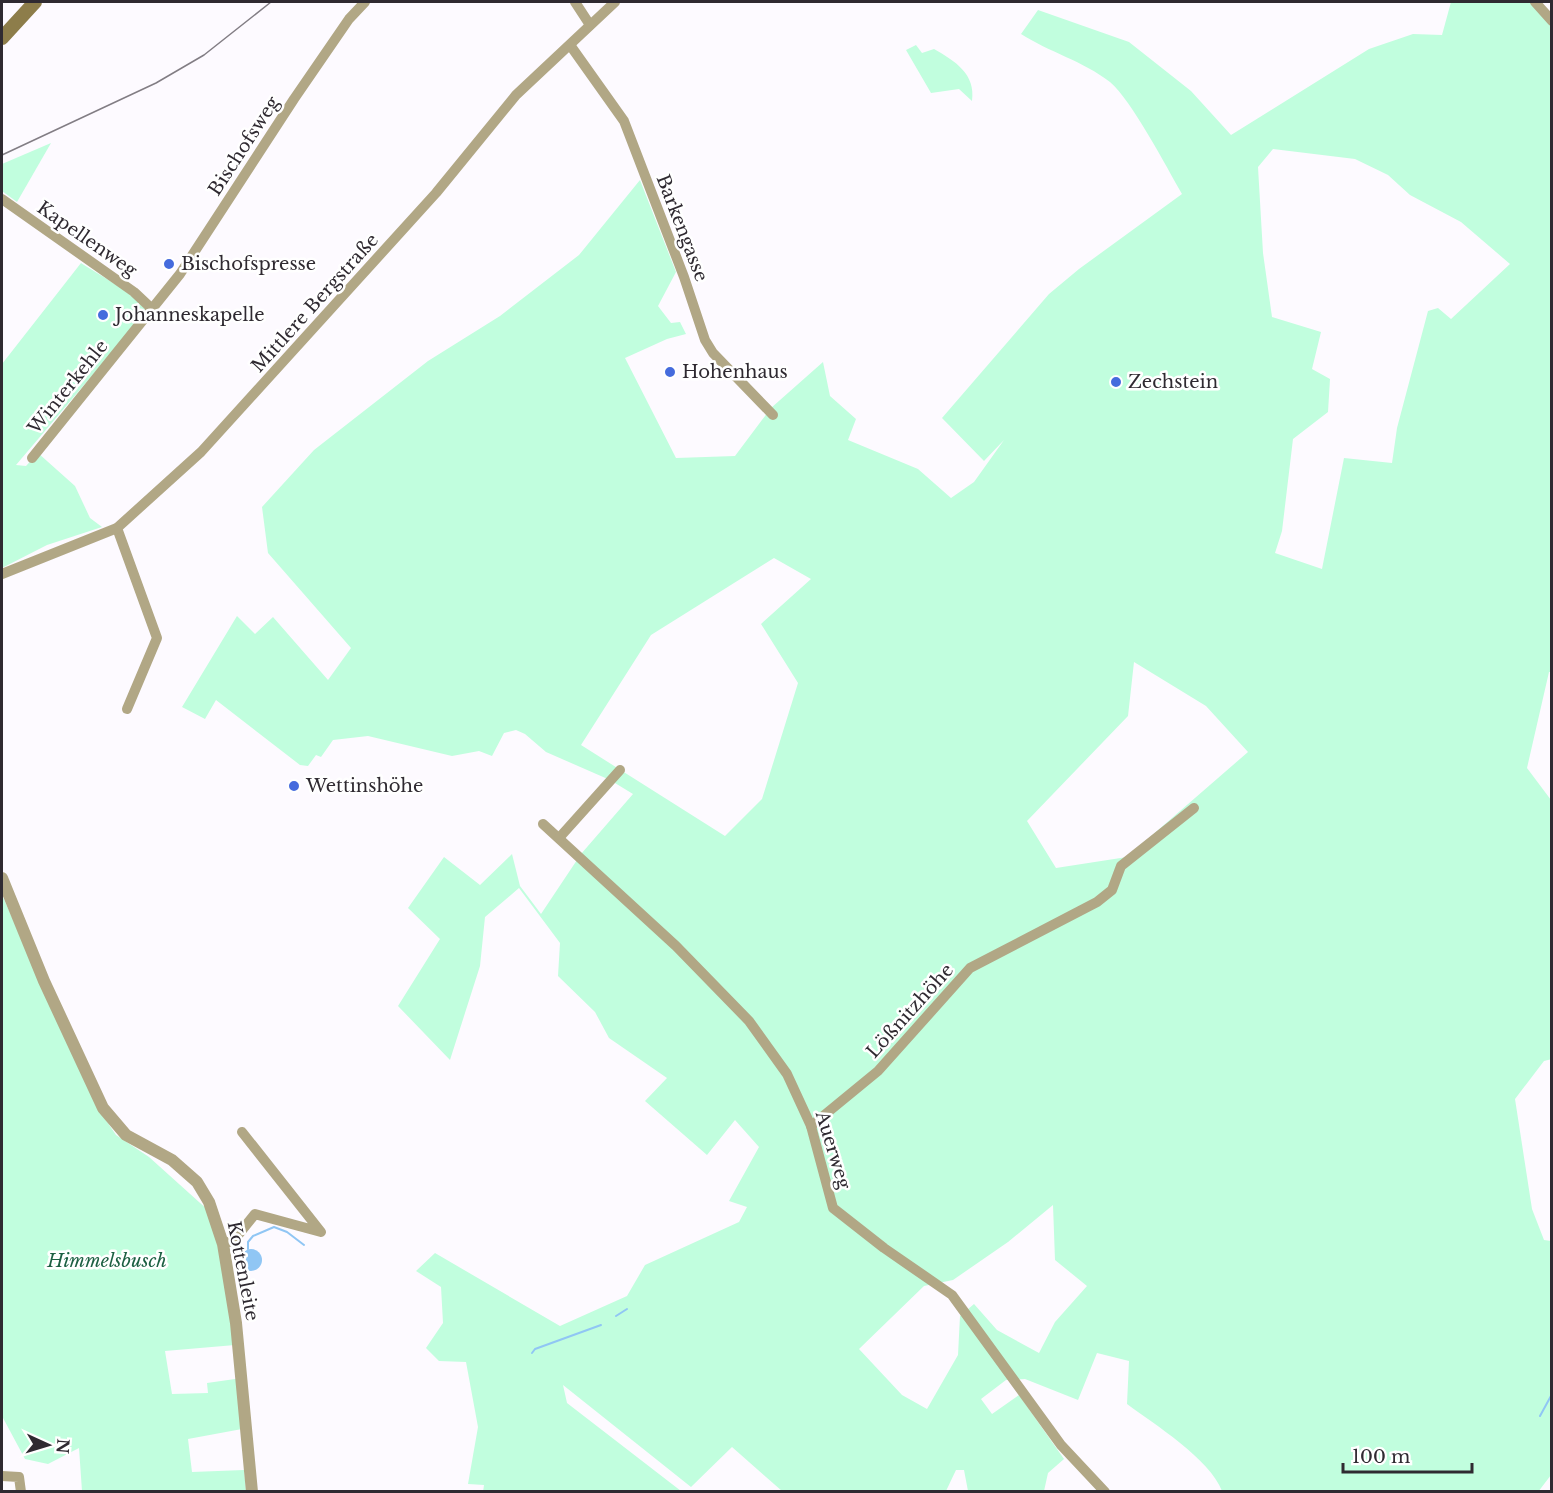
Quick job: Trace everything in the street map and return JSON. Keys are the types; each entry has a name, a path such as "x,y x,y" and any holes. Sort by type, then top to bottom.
{"main road":[{"path":"2,38 35,2"}],"street":[{"name":"Bischofsweg","path":"151,308 180,274 294,99 349,19 365,2"},
{"path":"575,2 590,25"},
{"name":"Mittlere Bergstraße","path":"2,574 117,528 193,460 239,412 289,353 436,192 491,123 615,2"},
{"path":"1535,2 1551,21"},
{"name":"Barkengasse","path":"570,45 624,122 684,277 705,340 713,353 773,415"},
{"name":"Kapellenweg","path":"2,199 134,292 151,308"},
{"name":"Winterkehle","path":"32,458 151,308"},
{"path":"117,528 157,638 127,708"},
{"path":"559,838 620,770"},
{"name":"Lößnitzhöhe","path":"811,1126 878,1071 970,968 1097,902 1112,890 1121,866 1194,808"},
{"name":"Auerweg","path":"543,824 676,946 750,1021 787,1074 811,1126 833,1208 884,1248 952,1295 1061,1445 1105,1491"},
{"name":"Kottenleite","path":"2,878 44,981 102,1108 126,1135 172,1160 197,1182 209,1202 223,1244 242,1371 252,1491"},
{"path":"223,1244 234,1240 255,1214 321,1233 242,1132"},
{"path":"296,1227 303,1209"},
{"path":"2,1476 19,1477 21,1491"}],"green space":[{"path":"1451,2 1531,2 1552,27 1552,672 1549,672 1527,768 1551,800 1552,1059 1544,1061 1515,1099 1532,1209 1544,1240 1551,1241 1551,1475 1538,1492 1222,1491 1216,1479 1194,1455 1127,1404 1129,1361 1097,1353 1078,1400 1025,1379 1006,1380 981,1399 992,1414 1019,1395 1064,1459 1048,1473 1044,1491 968,1491 964,1470 956,1470 946,1491 782,1491 732,1447 691,1487 563,1385 567,1403 681,1491 483,1492 484,1485 468,1484 478,1427 466,1362 439,1361 426,1348 443,1323 441,1287 416,1271 435,1253 560,1326 627,1296 645,1265 739,1222 747,1207 729,1201 759,1147 735,1120 707,1155 645,1101 667,1078 609,1038 595,1012 558,976 560,943 519,888 485,917 480,966 450,1060 398,1006 440,939 408,908 444,857 480,885 512,854 520,886 541,914 581,854 633,794 610,780 546,752 525,734 516,730 504,733 492,756 479,751 452,756 368,736 333,740 321,757 316,755 308,766 300,765 216,700 205,719 182,707 237,616 255,634 273,617 328,680 351,648 268,553 262,507 314,450 428,361 500,316 579,255 640,180 676,272 658,306 671,323 680,322 686,334 667,339 625,358 676,458 735,456 771,408 823,362 830,396 856,419 848,440 918,469 951,498 974,482 1004,440 984,461 942,418 1049,294 1079,269 1182,194 1138,118 1110,82 1089,68 1021,34 1038,10 1129,42 1191,91 1231,135 1369,49 1413,34 1442,35","holes":["1273,149 1355,159 1388,175 1410,195 1461,222 1510,264 1451,319 1438,308 1428,311 1397,428 1392,463 1344,458 1322,569 1275,553 1282,531 1293,439 1328,412 1330,379 1312,369 1321,332 1272,317 1263,253 1258,167","774,558 811,579 761,624 798,683 762,799 725,836 581,745 651,635","1134,662 1206,706 1248,752 1127,857 1056,868 1027,821 1128,716","1053,1205 1055,1260 1087,1286 1055,1322 1039,1353 997,1330 974,1304 960,1316 958,1355 927,1409 902,1395 859,1349 924,1286 953,1280 1008,1242"]},
{"path":"916,45 922,53 934,49 962,69 971,83 972,101 959,89 931,93 906,50"},
{"path":"51,143 17,202 2,191 2,164"},
{"path":"81,263 128,293 146,312 16,465 26,466 38,453 75,486 90,518 102,527 47,545 2,568 2,364"},
{"name":"Himmelsbusch","path":"2,895 97,1107 116,1135 149,1157 209,1211 234,1307 235,1345 165,1351 172,1394 208,1393 207,1383 242,1378 242,1429 188,1439 192,1472 244,1470 246,1491 82,1491 79,1448 48,1464 25,1459 2,1416"}],"water":[{"path":"247,1249 255,1249 262,1256 262,1264 255,1271 247,1271 240,1264 240,1256"}],"waterway":[{"path":"248,1249 248,1242 253,1236 274,1227 287,1232 304,1245"},
{"path":"616,1316 627,1309"},
{"path":"532,1353 535,1349 601,1325"},
{"path":"1540,1416 1552,1394"}],"tram line":[{"path":"2,155 156,83 204,55 271,2"}],"place":[{"name":"Bischofspresse","path":"169,264"},
{"name":"Johanneskapelle","path":"103,315"},
{"name":"Hohenhaus","path":"670,372"},
{"name":"Zechstein","path":"1116,382"},
{"name":"Wettinshöhe","path":"294,786"}]}
